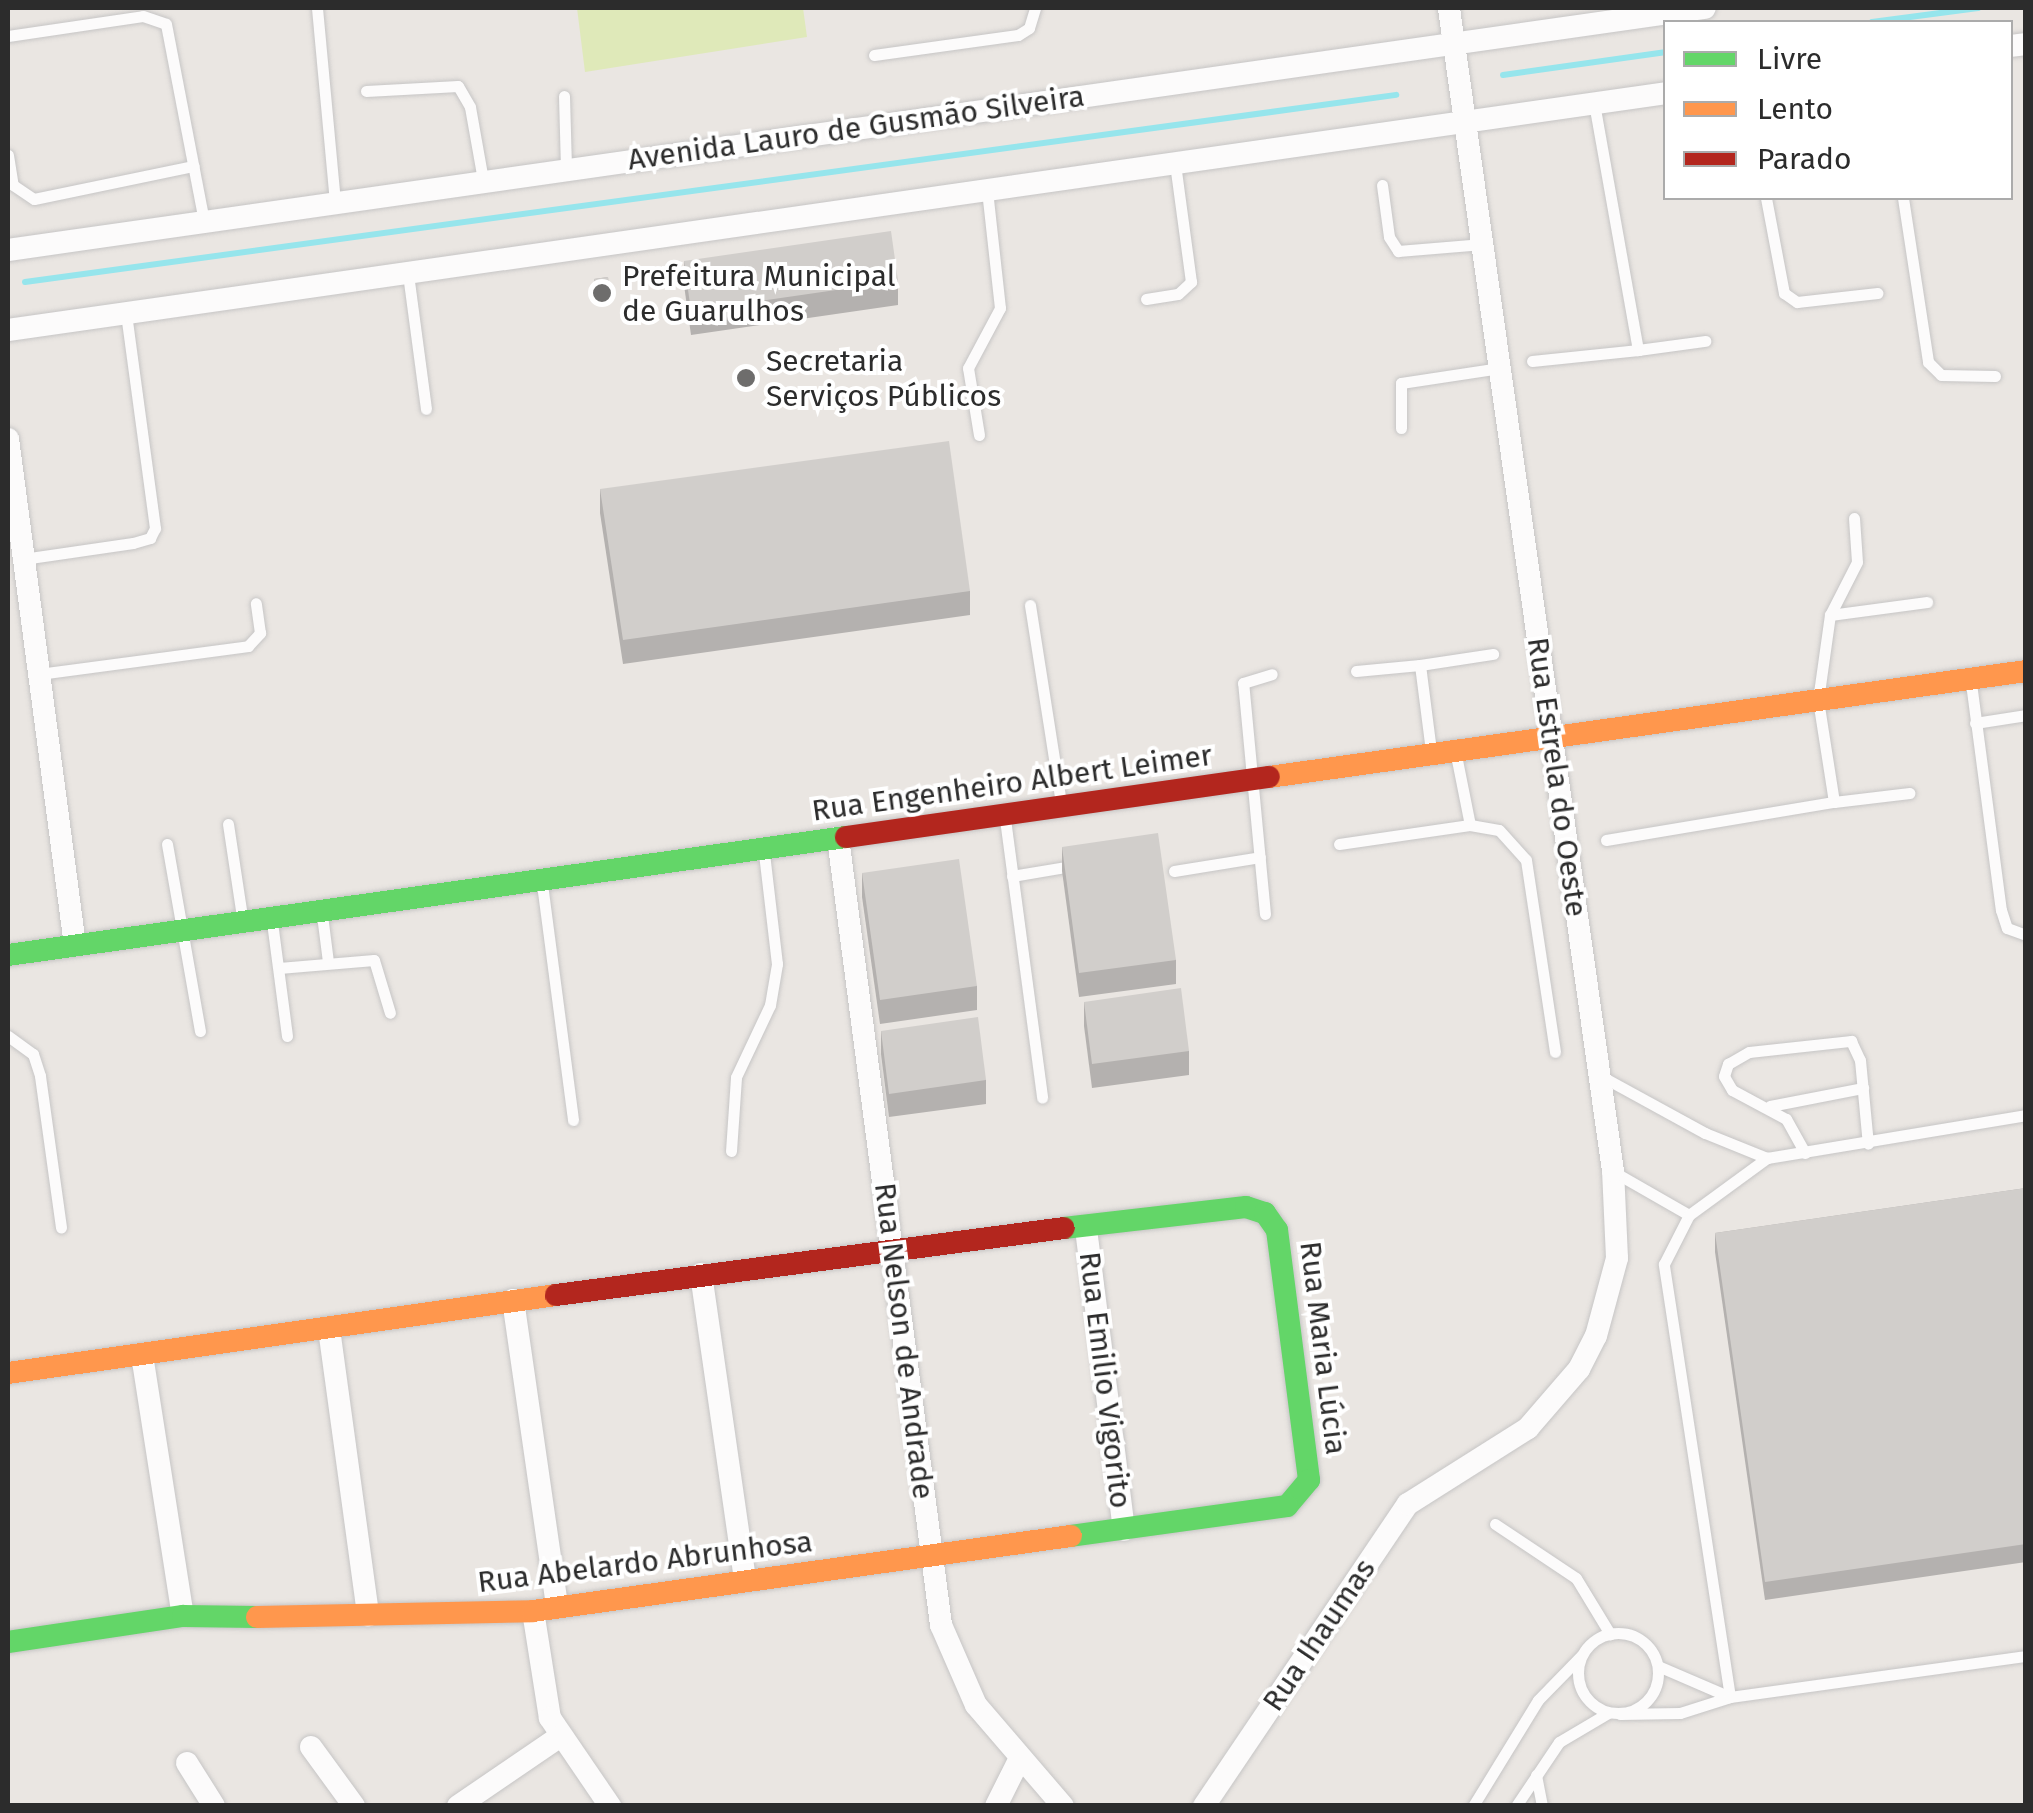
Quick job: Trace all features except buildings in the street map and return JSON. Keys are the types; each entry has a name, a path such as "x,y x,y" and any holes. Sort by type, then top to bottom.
{"street":[{"name":"Rua Estrela do Oeste","path":"1445,1476 1528,1428 1579,1369 1601,1322 1617,1258 1613,1172 1449,8"},
{"name":"Avenida Lauro de Gusmão Silveira","path":"8,250 566,168 1454,47 1693,8"},
{"path":"8,330 1663,94"},
{"path":"8,439 75,946"},
{"name":"Rua Engenheiro Albert Leimer","path":"8,955 2026,671"},
{"name":"Rua Nelson de Andrade","path":"838,838 931,1555 953,1662 976,1705 1019,1760 1063,1806"},
{"name":"Rua Maria Lúcia","path":"1086,1229 1246,1206 1266,1213 1277,1230 1309,1480 1287,1506"},
{"path":"8,1372 892,1248 1086,1229"},
{"name":"Rua Emilio Vigorito","path":"1086,1229 1124,1530"},
{"path":"701,1274 745,1580"},
{"path":"513,1300 557,1606"},
{"path":"329,1329 368,1615"},
{"path":"142,1354 183,1616"},
{"name":"Rua Ihaumas","path":"1204,1806 1398,1516 1445,1476"},
{"name":"Rua Abelardo Abrunhosa","path":"8,1642 183,1616 533,1611 1287,1506"},
{"path":"533,1611 540,1681 559,1737 610,1806"},
{"path":"458,1806 559,1737"},
{"path":"311,1747 354,1806"},
{"path":"996,1806 1019,1760"},
{"path":"188,1763 214,1806"}],"lane":[{"path":"317,8 334,202"},
{"path":"874,56 1018,36 1030,28 1035,8"},
{"path":"8,36 143,16 166,24 204,221"},
{"path":"366,91 458,86 470,107 483,180"},
{"path":"564,96 566,168"},
{"path":"1594,103 1638,350"},
{"path":"8,155 13,185 34,200 194,166"},
{"path":"1146,299 1178,294 1191,282 1175,163"},
{"path":"1382,185 1389,237 1398,251 1483,244"},
{"path":"979,435 968,368 1000,308 987,190"},
{"path":"1766,200 1784,293 1797,302 1877,293"},
{"path":"1903,200 1928,362 1940,375 1995,376"},
{"path":"408,274 426,409"},
{"path":"24,559 133,543 150,538 155,528 126,314"},
{"path":"1532,361 1704,341"},
{"path":"1401,428 1401,383 1500,368"},
{"path":"1834,802 1818,700 1830,616 1857,562 1854,518"},
{"path":"39,674 248,646 260,633 256,602"},
{"path":"1830,616 1928,602"},
{"path":"1030,604 1062,806"},
{"path":"1356,670 1493,654"},
{"path":"1420,665 1432,755"},
{"path":"1266,914 1243,683 1272,674"},
{"path":"1970,679 2001,910 2007,928 2026,936"},
{"path":"1975,723 2026,716"},
{"path":"1456,751 1470,826"},
{"path":"1606,840 1909,792"},
{"path":"1004,815 1042,1098"},
{"path":"228,824 242,922"},
{"path":"1339,844 1470,826 1500,830 1526,860 1555,1052"},
{"path":"167,844 200,1031"},
{"path":"731,1150 736,1077 770,1005 776,964 764,848"},
{"path":"1174,871 1260,858"},
{"path":"1012,876 1082,864"},
{"path":"542,880 573,1120"},
{"path":"321,910 328,962"},
{"path":"272,918 287,1036"},
{"path":"278,968 374,960 390,1013"},
{"path":"8,1036 33,1054 40,1076 61,1228"},
{"path":"1805,1154 1770,1106 1732,1090 1724,1076 1728,1064 1749,1052 1851,1041 1863,1088 1868,1144"},
{"path":"1599,1076 1705,1133 1767,1158 2026,1115"},
{"path":"1770,1106 1863,1088"},
{"path":"1730,1697 1665,1292 1664,1264 1689,1214 1767,1158"},
{"path":"1613,1172 1689,1214"},
{"path":"1496,1524 1576,1578 1610,1634 1641,1640 1658,1666 1730,1697"},
{"path":"1473,1806 1538,1700 1581,1656 1610,1634"},
{"path":"1581,1656 1578,1679 1588,1701 1614,1713 1680,1713 1730,1697 2026,1656"},
{"path":"1516,1806 1559,1742 1614,1713 1641,1706 1655,1688 1658,1666"},
{"path":"1536,1775 1542,1806"}],"green space":[{"path":"577,8 803,8 807,37 585,72"}],"waterway":[{"path":"1887,20 1978,8"},
{"path":"1503,75 1663,52"},
{"path":"25,282 1396,95"}],"traffic: fast":[{"path":"8,955 846,837"},
{"path":"1064,1228 1246,1207 1265,1213 1277,1230 1309,1480 1287,1506 1071,1536"},
{"path":"8,1642 183,1616 257,1617"}],"traffic: slow":[{"path":"1269,777 2026,671"},
{"path":"8,1373 556,1295"},
{"path":"257,1617 533,1611 1071,1536"}],"traffic: jam":[{"path":"846,837 1269,777"},
{"path":"556,1295 1064,1228"}],"place":[{"name":"Prefeitura Municipal de Guarulhos","path":"602,293"},
{"name":"Secretaria Serviços Públicos","path":"746,378"}]}
